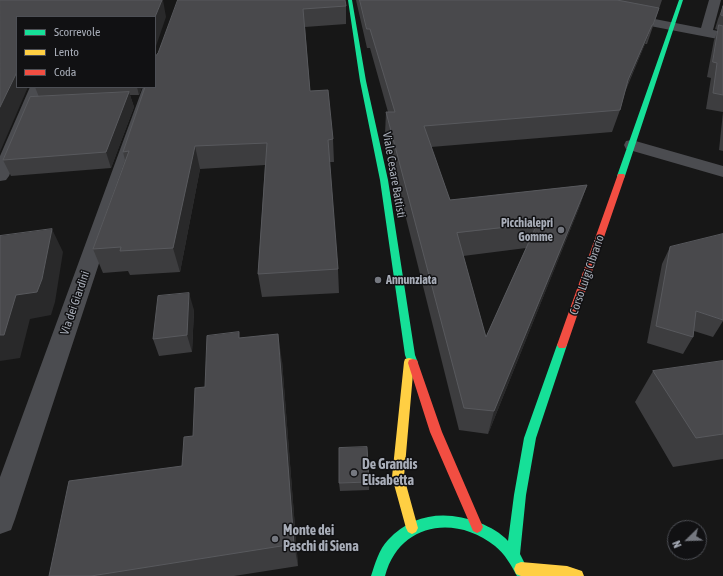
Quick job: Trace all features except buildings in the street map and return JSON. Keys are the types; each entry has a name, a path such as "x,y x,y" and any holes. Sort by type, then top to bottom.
{"street":[{"name":"Viale Cesare Battisti","path":"350,0 363,81 384,180 410,355 436,432 477,527"},
{"name":"Corso Luigi Cibrario","path":"512,555 520,495 530,438 682,0"},
{"path":"706,33 715,0"},
{"path":"613,14 723,36"},
{"path":"0,176 36,107 37,88"},
{"name":"Via dei Giardini","path":"0,518 142,96"},
{"path":"632,145 723,172"},
{"name":"Viale Cesare Battisti","path":"410,355 398,477 412,528"},
{"path":"378,576 383,559 395,541 412,528 430,520 447,519 464,522 485,530 498,539 512,555 523,572 567,573 577,576"}],"traffic: fast":[{"path":"350,0 363,81 384,180 410,355 413,363"},
{"path":"621,176 681,0"},
{"path":"513,555 520,495 530,438 562,345"},
{"path":"378,576 390,548 408,531 426,523 446,521 466,523 484,531 501,542 515,558 524,576"}],"traffic: slow":[{"path":"409,362 398,477 412,528"},
{"path":"521,569 567,573 577,576"}],"traffic: jam":[{"path":"562,345 621,176"},
{"path":"413,363 436,432 477,527"}],"place":[{"name":"Picchialepri Gomme","path":"561,230"},
{"name":"Annunziata","path":"378,280"},
{"name":"De Grandis Elisabetta","path":"354,473"},
{"name":"Monte dei Paschi di Siena","path":"275,539"}]}
